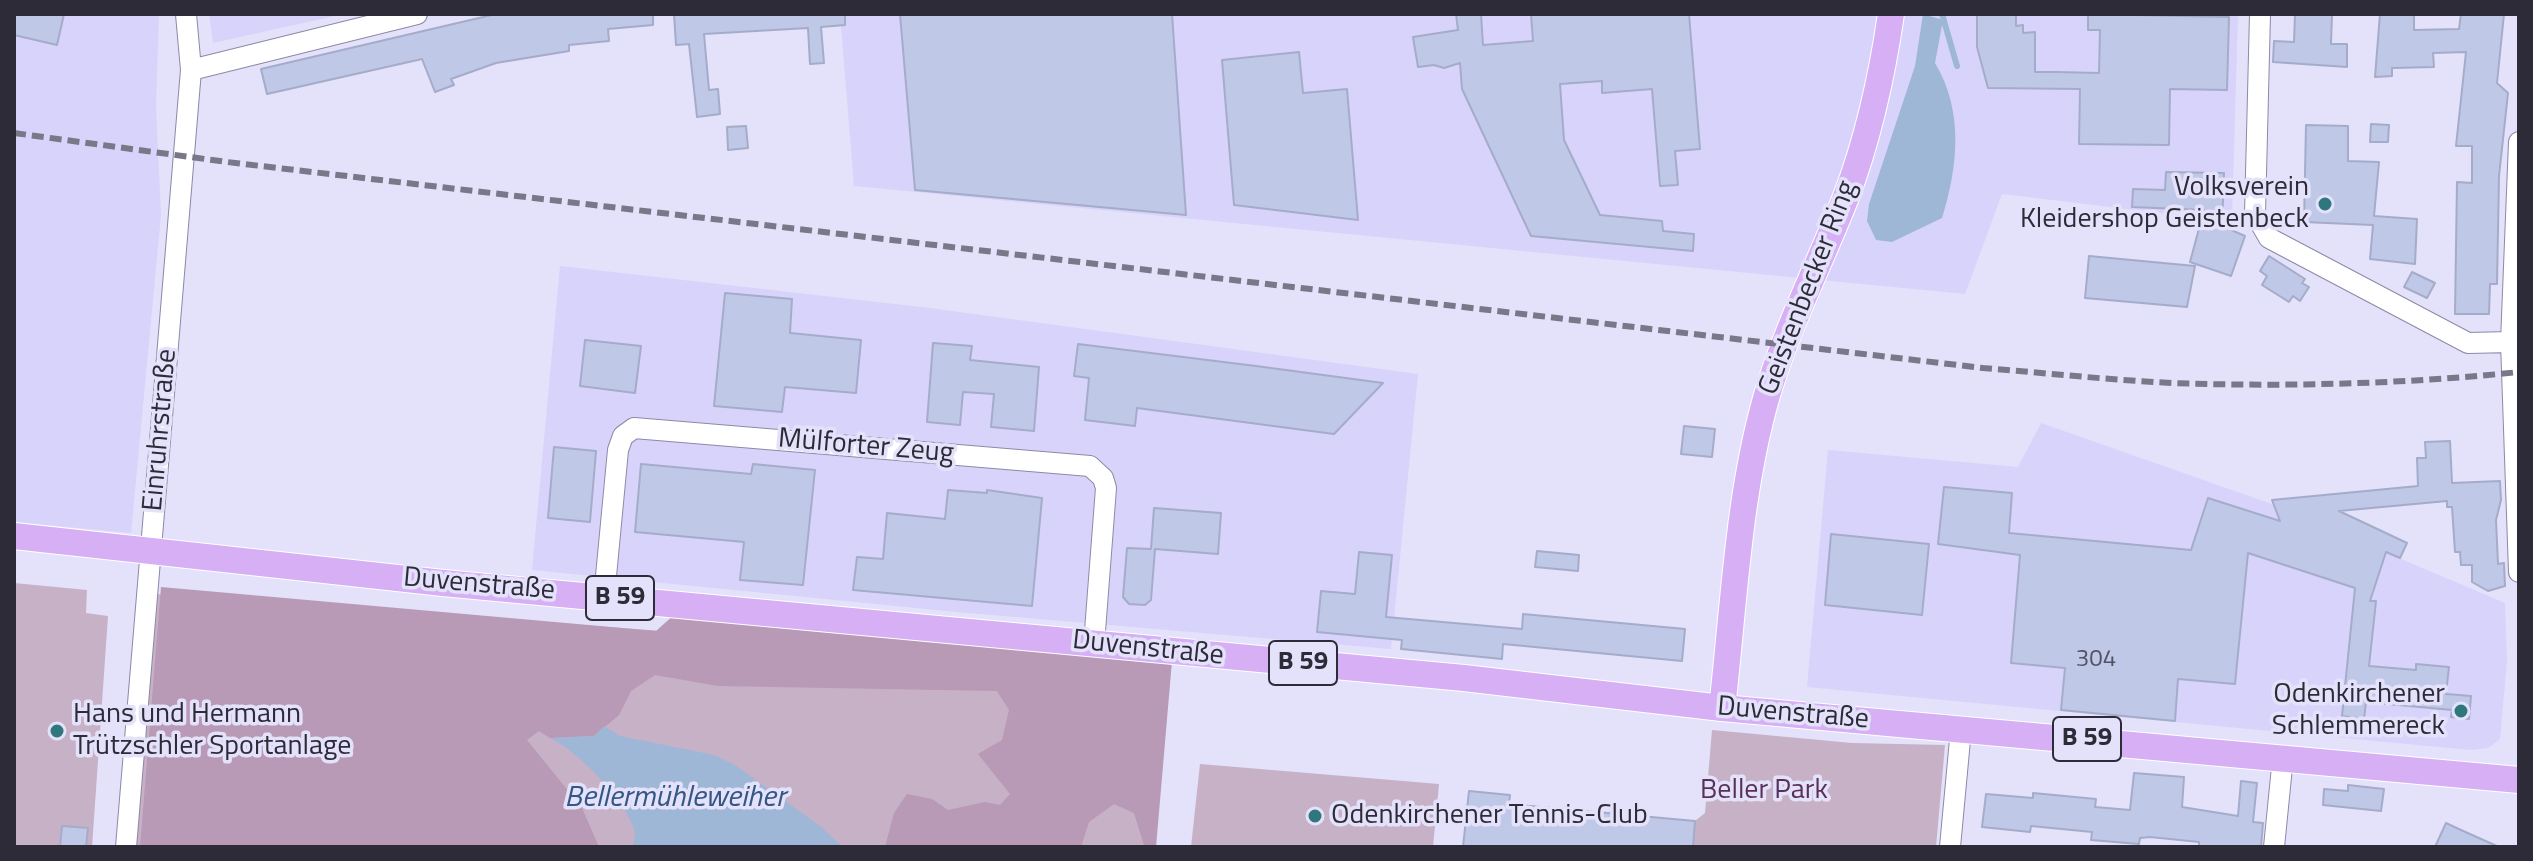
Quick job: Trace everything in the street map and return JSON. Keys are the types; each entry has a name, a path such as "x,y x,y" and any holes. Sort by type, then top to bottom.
{"main road":[{"name":"Geistenbecker Ring","path":"1722,708 1752,457 1766,399 1776,365 1847,195 1884,64 1891,14"},
{"name":"Duvenstraße","path":"14,536 150,553 1511,683 1722,708 2519,780"}],"street":[{"name":"Einruhrstraße","path":"126,847 191,70 186,14"},
{"path":"191,70 417,14"},
{"path":"2260,14 2255,214 2269,238 2468,343 2511,342"},
{"path":"2519,142 2511,342 2519,572"},
{"name":"Mülforter Zeug","path":"604,597 618,450 623,436 634,428 1090,466 1103,478 1106,488 1094,644"},
{"path":"1950,847 1961,729"},
{"path":"2274,847 2283,757"}],"shaded area":[{"path":"14,14 159,14 156,107 161,215 131,533 14,522"},
{"path":"209,14 344,14 213,43"},
{"path":"840,14 2238,14 2232,217 2177,215 2002,194 1965,294 854,186"},
{"path":"560,266 930,308 1418,374 1391,649 956,612 532,570"},
{"path":"2041,423 2269,503 2505,603 2507,661 2500,739 2488,748 2470,750 1807,687 1828,450 2018,467"},
{"path":"161,587 656,631 675,614 1172,661 1156,847 1144,845 1134,813 1114,804 1089,822 1081,847 885,847 894,813 907,794 932,799 948,810 985,802 1000,805 1010,794 978,754 1002,740 1009,710 997,691 718,686 655,675 631,691 619,715 594,736 550,738 539,731 527,740 582,808 599,847 140,847"}],"green space":[{"name":"Hans und Hermann Trützschler Sportanlage","path":"14,583 87,590 86,613 108,616 92,847 14,847"},
{"path":"156,594 1169,668 1153,847 134,847"},
{"name":"Beller Park","path":"1712,730 1852,743 1945,745 1936,847 1693,847 1695,821 1705,813"},
{"name":"Odenkirchener Tennis-Club","path":"1200,764 1439,784 1433,847 1191,847"}],"water":[{"path":"1923,14 1943,20 1935,63 1951,100 1954,120 1952,179 1942,218 1892,242 1876,240 1867,221 1869,204 1915,66"},
{"name":"Bellermühleweiher","path":"604,726 620,736 714,755 735,765 820,826 843,847 633,847 634,829 621,804 599,777 573,753 550,738 594,736"}],"building":[{"path":"14,14 64,14 57,45 14,35"},
{"path":"496,14 653,14 653,25 608,29 609,41 569,45 569,51 496,63 451,79 454,85 435,92 422,59 267,94 261,69"},
{"path":"674,14 845,14 845,25 821,27 824,63 810,64 808,28 704,34 709,90 718,89 720,114 697,117 689,44 676,45"},
{"path":"900,14 1172,14 1186,215 915,190"},
{"path":"1456,14 1481,14 1483,45 1533,41 1531,14 1689,14 1700,149 1675,151 1678,185 1660,186 1652,89 1602,93 1602,81 1560,84 1564,140 1600,215 1662,221 1663,231 1694,234 1693,251 1531,236 1462,89 1460,63 1444,68 1434,65 1418,67 1413,37 1458,30"},
{"path":"1977,14 2016,14 2016,26 2023,25 2023,33 2035,32 2035,72 2099,73 2100,30 2088,30 2088,14 2229,17 2227,90 2170,89 2169,145 2079,144 2080,89 1988,88 1977,47"},
{"path":"2295,14 2332,14 2331,44 2347,44 2347,67 2273,62 2274,41 2294,42"},
{"path":"2380,14 2414,14 2414,30 2459,29 2461,14 2504,14 2497,83 2508,93 2499,176 2497,284 2490,284 2489,314 2455,314 2457,182 2472,183 2472,146 2456,146 2466,52 2433,53 2434,67 2392,68 2392,76 2375,77"},
{"path":"1299,52 1303,93 1347,89 1358,220 1234,205 1222,60"},
{"path":"2371,124 2389,125 2388,142 2370,142"},
{"path":"2306,125 2348,126 2348,161 2379,162 2374,216 2417,219 2415,264 2370,259 2373,225 2304,222"},
{"path":"746,126 748,148 728,150 727,127"},
{"path":"2166,172 2224,173 2222,226 2245,236 2231,276 2190,262 2204,210 2132,207 2133,189 2165,190"},
{"path":"2089,256 2195,266 2187,307 2085,298"},
{"path":"2269,256 2305,279 2302,283 2309,287 2300,301 2293,296 2289,302 2262,285 2267,276 2260,271"},
{"path":"2412,272 2435,283 2427,298 2404,287"},
{"path":"725,293 792,299 790,333 861,340 856,393 785,387 782,412 714,406"},
{"path":"585,340 641,346 635,393 580,386"},
{"path":"933,343 972,346 970,360 1039,367 1034,431 991,427 994,394 963,392 960,425 927,422"},
{"path":"1078,344 1383,383 1334,434 1137,408 1135,426 1085,420 1089,378 1074,376"},
{"path":"1684,426 1715,429 1712,457 1681,454"},
{"path":"2450,441 2452,483 2500,481 2501,500 2496,520 2498,564 2504,563 2505,586 2488,591 2472,582 2472,565 2461,565 2460,552 2455,552 2452,507 2447,507 2447,501 2339,511 2407,543 2400,558 2386,552 2370,601 2376,601 2369,666 2416,670 2416,664 2449,667 2446,694 2471,696 2469,719 2451,717 2452,710 2366,702 2364,719 2342,716 2355,588 2248,553 2235,684 2178,679 2175,721 2061,710 2065,668 2011,663 2020,555 1938,544 1944,487 2012,493 2009,533 2191,550 2208,498 2280,521 2272,500 2418,486 2417,458 2426,458 2425,442"},
{"path":"554,447 596,451 590,522 548,518"},
{"path":"641,464 751,474 753,464 815,470 803,585 740,580 744,542 635,532"},
{"path":"948,490 987,493 987,490 1042,498 1032,606 853,590 857,557 883,559 887,513 945,519"},
{"path":"1154,508 1221,513 1218,554 1155,549 1151,600 1145,605 1129,604 1123,597 1127,548 1151,549"},
{"path":"1831,534 1929,544 1922,615 1825,605"},
{"path":"1537,551 1579,555 1578,571 1535,567"},
{"path":"1359,552 1392,555 1386,617 1522,629 1523,614 1685,629 1682,661 1503,644 1502,659 1401,649 1402,640 1317,632 1321,591 1355,594"},
{"path":"2134,773 2184,777 2182,807 2238,816 2241,781 2257,783 2253,822 2263,823 2261,847 2199,847 2199,842 2150,837 2140,838 2139,844 2091,840 2092,832 2031,826 2030,832 1982,827 1986,794 2033,798 2033,793 2096,799 2095,807 2130,810"},
{"path":"2348,785 2384,789 2381,811 2323,805 2324,789 2348,791"},
{"path":"1469,791 1510,795 1509,804 1695,821 1693,847 1463,847"},
{"path":"2446,823 2461,830 2499,847 2435,847"},
{"path":"62,826 88,828 86,847 60,847"}],"waterway":[{"path":"1942,14 1957,66"}],"railway":[{"path":"14,133 227,162 1983,368 2148,382 2259,385 2389,382 2519,372"}],"place":[{"name":"Volksverein Kleidershop Geistenbeck","path":"2325,204"},
{"name":"Odenkirchener Schlemmereck","path":"2461,711"},
{"name":"Hans und Hermann Trützschler Sportanlage","path":"57,731"},
{"name":"Odenkirchener Tennis-Club","path":"1315,816"}]}
